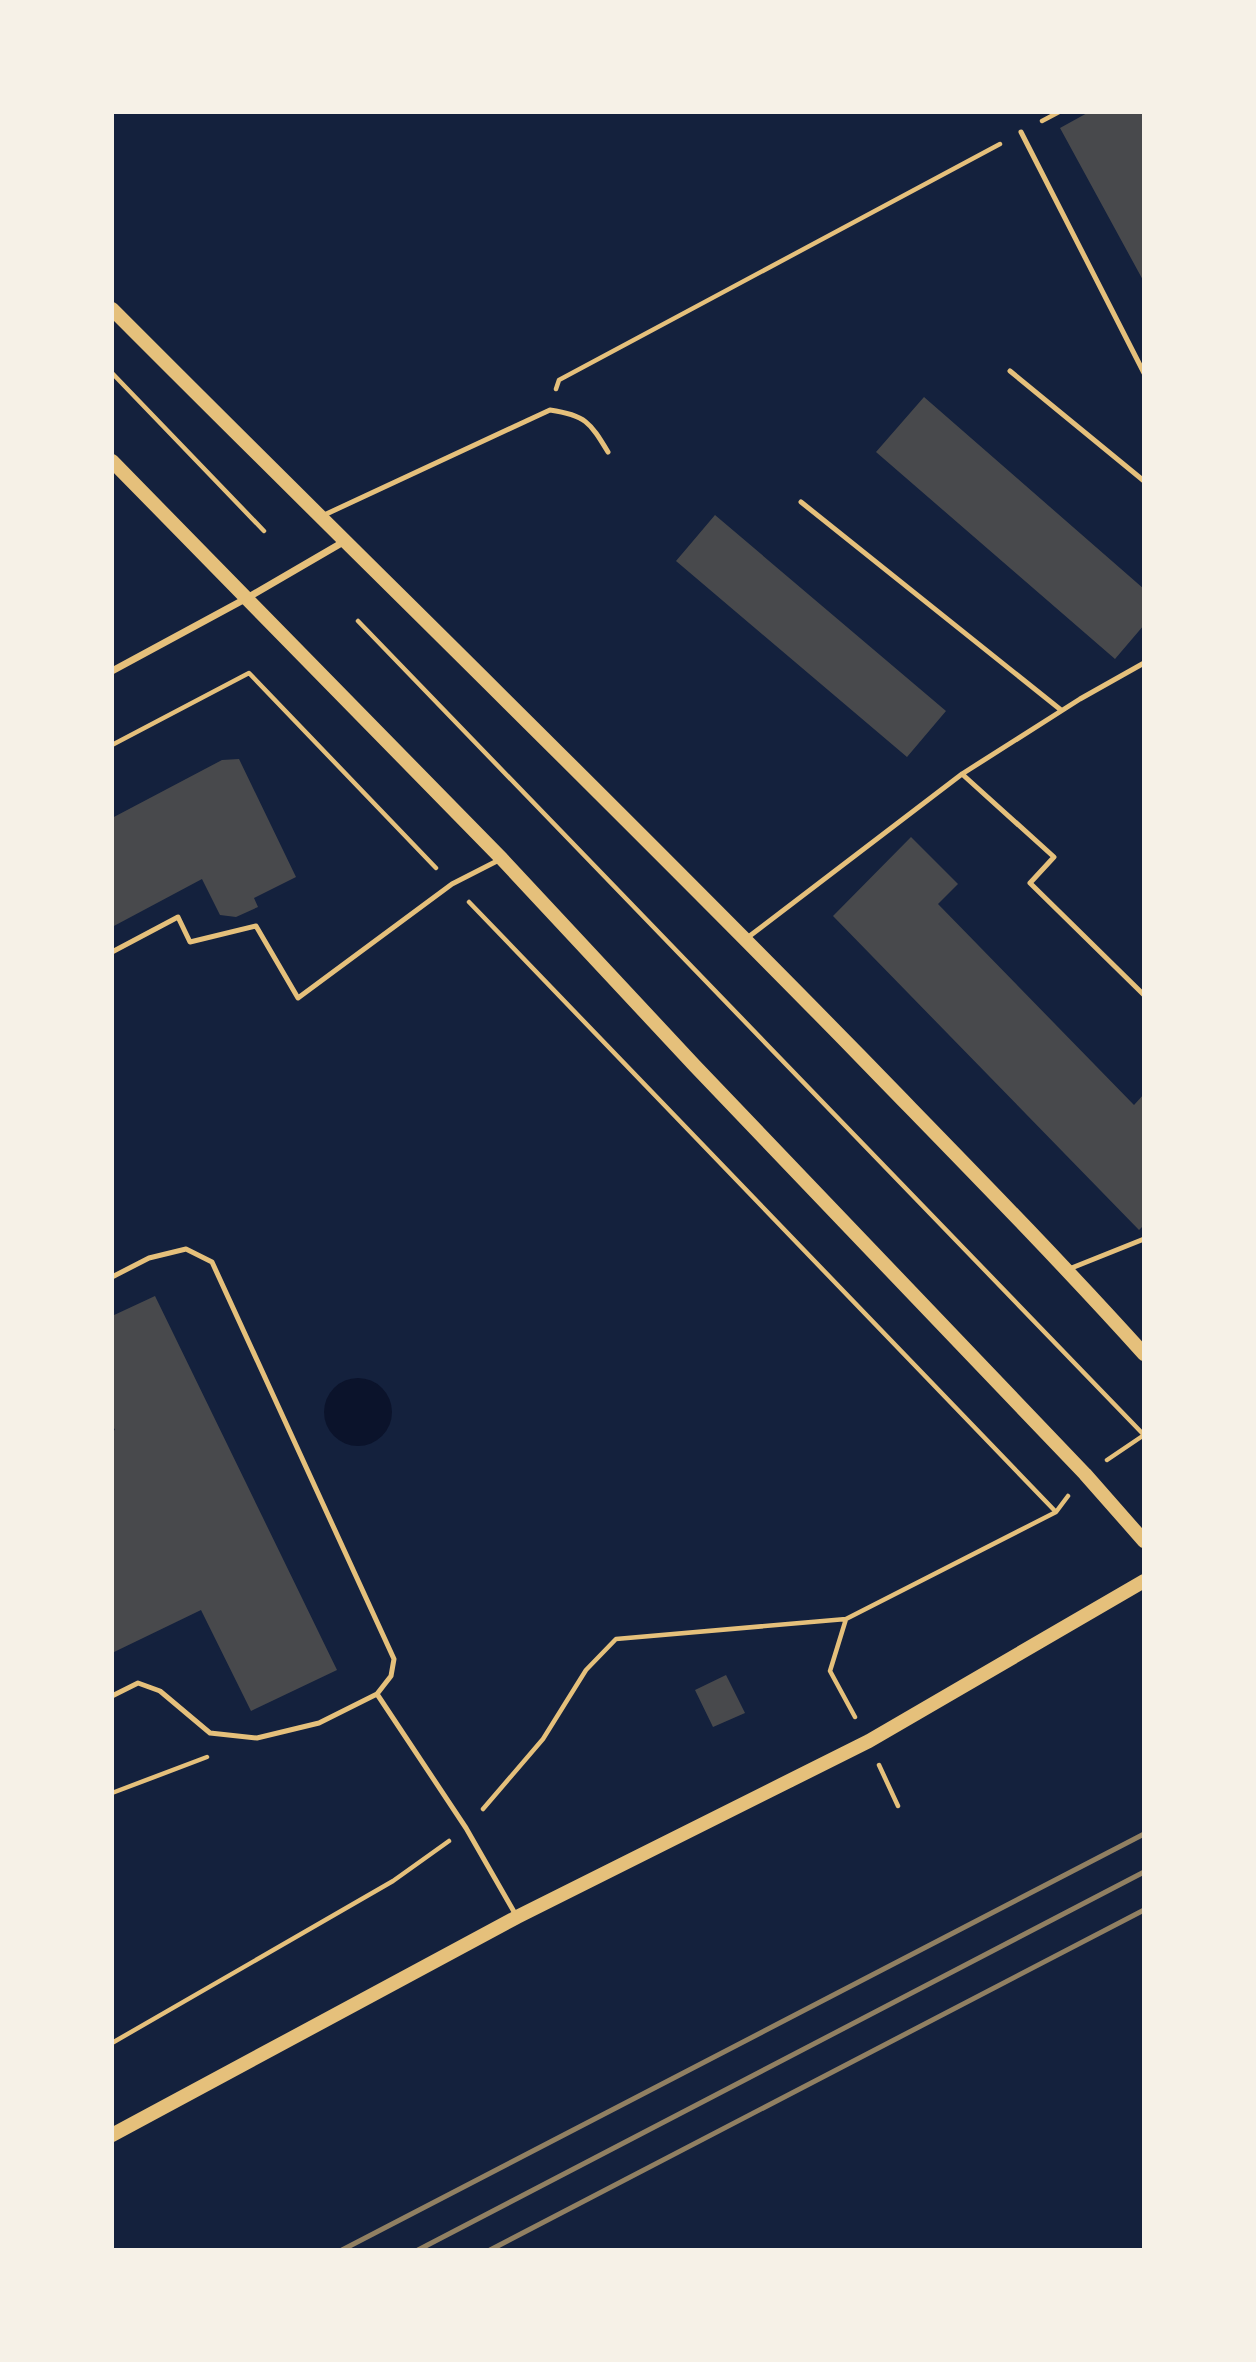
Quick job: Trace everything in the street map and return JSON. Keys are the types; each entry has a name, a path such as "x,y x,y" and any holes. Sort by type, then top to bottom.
{"main road":[{"path":"112,309 746,939 1068,1269 1144,1354"},
{"path":"112,461 502,859 695,1066 1085,1474 1144,1541"},
{"path":"112,2135 517,1917 869,1741 1144,1581"}],"street":[{"path":"112,671 345,541"}],"lane":[{"path":"1021,132 1144,373"},
{"path":"1010,370 1144,481"},
{"path":"319,517 550,410 571,413 592,426 608,453"},
{"path":"801,502 1061,710"},
{"path":"746,939 962,774 1061,710 1144,663"},
{"path":"962,774 1054,857 1030,883 1144,995"},
{"path":"112,953 178,917 190,942 256,926 298,998 452,884 502,859"},
{"path":"1068,1269 1144,1239"},
{"path":"112,1277 149,1258 186,1249 212,1262 394,1659 391,1676 377,1694 319,1723 257,1738 209,1732 160,1691 138,1683 112,1696"},
{"path":"377,1694 466,1828 517,1917"}],"path":[{"path":"550,410 559,380 1059,112"},
{"path":"112,373 264,531"},
{"path":"358,621 1144,1435"},
{"path":"112,745 248,673 1056,1512 846,1619 830,1671"},
{"path":"112,1793 209,1757"}],"water":[{"path":"351,1378 365,1378 377,1383 387,1393 392,1412 387,1431 377,1441 365,1446 351,1446 339,1441 329,1431 324,1419 324,1405 329,1393 339,1383"}],"building":[{"path":"1089,112 1144,112 1144,282 1060,128"},
{"path":"924,397 1144,589 1144,625 1115,659 876,452"},
{"path":"715,515 946,711 907,757 676,561"},
{"path":"239,759 296,877 254,898 258,907 236,917 220,915 202,879 112,927 112,818 222,760"},
{"path":"911,837 958,884 938,904 1134,1105 1144,1094 1144,1225 1139,1230 833,916"},
{"path":"155,1296 337,1670 251,1711 201,1610 112,1653 112,1431 115,1430 112,1424 112,1316"},
{"path":"726,1675 745,1713 713,1727 695,1690"}],"railway":[{"path":"342,2250 1144,1834"},
{"path":"418,2250 1144,1872"},
{"path":"490,2250 1144,1910"}]}
